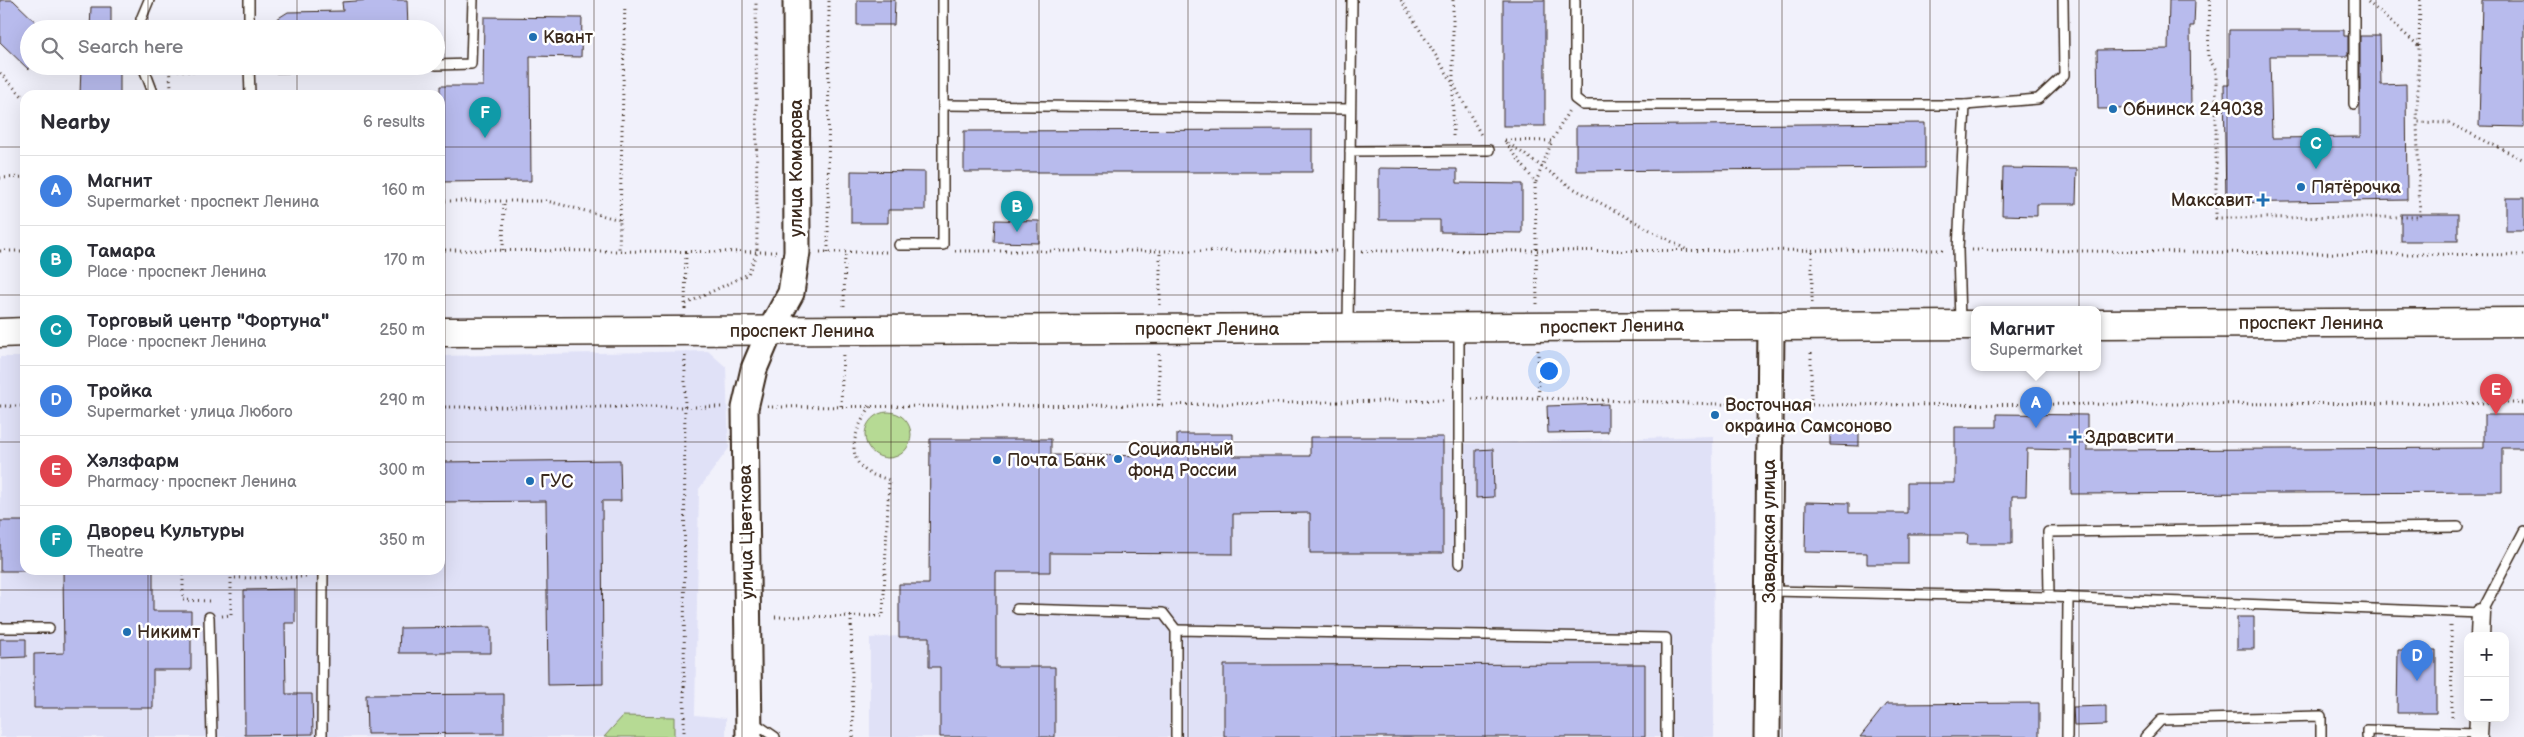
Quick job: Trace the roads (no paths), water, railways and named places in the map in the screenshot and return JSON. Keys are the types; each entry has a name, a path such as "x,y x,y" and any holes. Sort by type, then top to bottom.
{"main road":[{"name":"проспект Ленина","path":"2101,324 2524,322"},
{"name":"проспект Ленина","path":"445,332 1967,325"},
{"path":"0,332 20,332"}],"street":[{"name":"улица Комарова","path":"770,331 791,293 797,252 796,0"},
{"name":"Заводская улица","path":"1767,737 1770,591 1769,406 1771,325"},
{"name":"улица Цветкова","path":"749,728 745,408 754,369 770,331"},
{"path":"2480,632 2481,613"}],"lane":[{"path":"141,18 149,0"},
{"path":"249,0 249,20"},
{"path":"445,65 470,64 473,0"},
{"path":"900,245 943,245 943,0"},
{"path":"1348,327 1352,0"},
{"path":"1575,0 1575,99 1583,105 1964,105 2038,99 2064,75 2063,0"},
{"path":"2354,0 2354,104"},
{"path":"147,75 152,90"},
{"path":"250,75 250,90"},
{"path":"943,105 1350,109"},
{"path":"1964,105 1958,250 1967,325"},
{"path":"1350,151 1453,150 1487,146"},
{"path":"1459,327 1459,563"},
{"path":"2049,597 2048,532 2458,526"},
{"path":"1770,591 2049,597 2481,613 2524,531"},
{"path":"322,737 323,575"},
{"path":"2067,737 2068,598"},
{"path":"1017,609 1164,613 1176,630 1176,737"},
{"path":"209,617 212,737"},
{"path":"0,628 49,628"},
{"path":"1176,630 1666,638 1666,737"},
{"path":"2145,737 2161,720 2321,716 2321,737"},
{"path":"749,728 775,737"},
{"path":"2367,737 2367,730 2452,732 2478,730"}],"place":[{"name":"Квант","path":"533,37"},
{"name":"Обнинск 249038","path":"2113,109"},
{"name":"Дворец Культуры","path":"485,138"},
{"name":"Торговый центр \"Фортуна\"","path":"2316,169"},
{"name":"Пятёрочка","path":"2301,187"},
{"name":"Максавит","path":"2263,200"},
{"name":"Тамара","path":"1017,232"},
{"name":"Восточная окраина Самсоново","path":"1715,415"},
{"name":"Хэлзфарм","path":"2496,415"},
{"name":"Магнит","path":"2036,428"},
{"name":"Здравсити","path":"2075,437"},
{"name":"Социальный фонд России","path":"1118,459"},
{"name":"Почта Банк","path":"997,460"},
{"name":"ГУС","path":"530,481"},
{"name":"Никимт","path":"127,632"},
{"name":"Тройка","path":"2417,681"}]}
